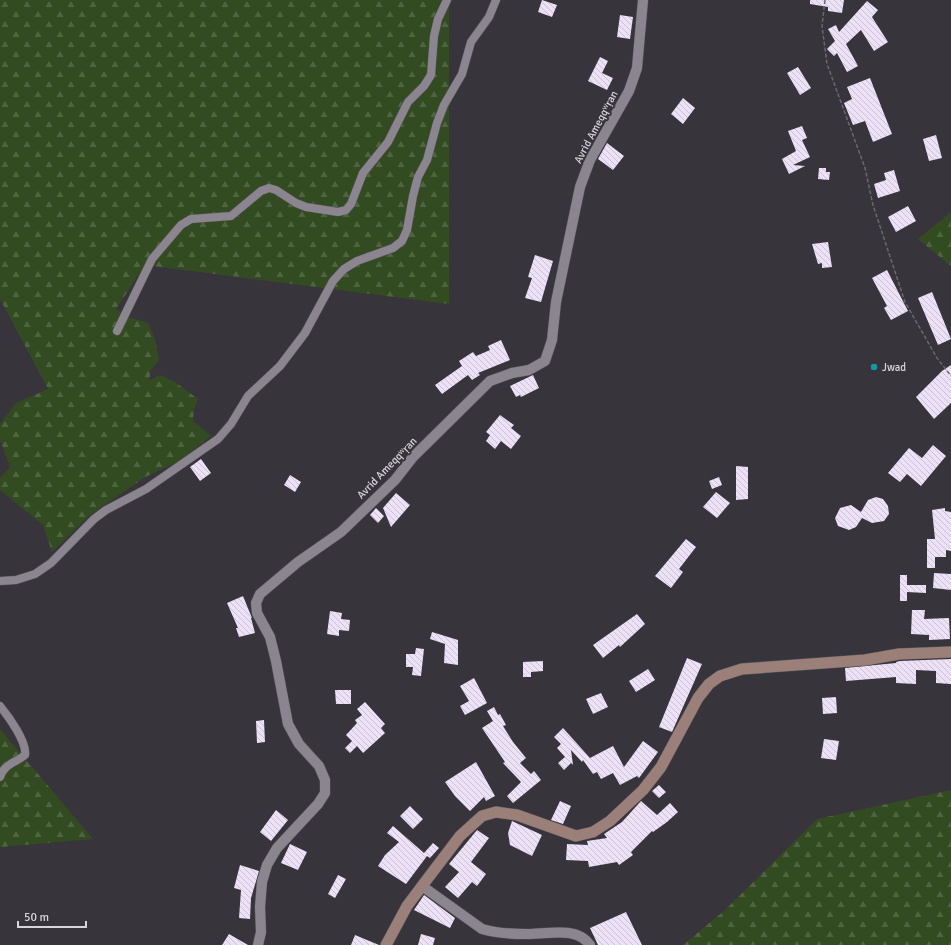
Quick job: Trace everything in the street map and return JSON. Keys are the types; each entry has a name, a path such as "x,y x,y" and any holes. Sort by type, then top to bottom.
{"main road":[{"path":"386,945 407,906 460,836 482,816 496,812 516,815 576,836 594,832 610,821 643,790 661,767 698,698 709,684 720,676 742,669 865,660 899,654 951,652"}],"street":[{"path":"116,331 152,258 181,225 192,219 231,216 261,191 269,188 276,190 296,204 306,206 338,212 346,210 352,204 362,173 388,142 408,102 424,86 431,75 434,36 438,19 447,0"},
{"path":"0,581 16,580 35,574 51,563 94,519 106,510 146,489 218,439 231,424 248,396 280,366 304,333 333,280 344,269 357,261 393,248 402,241 408,230 413,196 418,177 427,160 437,123 444,105 462,74 472,42 489,17 496,0"},
{"name":"Avrid Ameqqʷṛan","path":"258,945 260,932 260,900 266,865 276,848 318,804 325,793 325,780 319,766 299,744 288,724 271,643 257,613 256,603 260,594 298,562 341,532 395,480 413,457 490,381 530,370 545,361 552,340 556,302 580,187 590,160 629,91 637,68 643,0"},
{"path":"0,706 26,749 25,755 7,766 0,777"},
{"path":"422,886 482,929 491,932 526,934 561,932 579,936 590,945"}],"path":[{"path":"825,0 822,26 827,64 864,168 873,204 905,302 937,358 951,376"}],"green space":[{"path":"0,0 449,0 449,304 145,265 116,309 129,317 148,323 155,339 159,360 150,371 150,380 160,375 175,382 198,399 194,409 193,421 211,436 178,462 145,477 89,516 52,552 43,525 0,490 0,478 10,467 0,440 0,424 16,403 48,389 0,299"},
{"path":"951,212 951,266 918,239"},
{"path":"0,729 93,839 0,847"},
{"path":"951,790 951,945 683,945 725,910 817,819"}],"building":[{"path":"542,0 557,5 552,17 538,12"},
{"path":"810,0 844,0 842,13 828,11 828,7 810,4"},
{"path":"867,1 878,10 872,17 888,42 874,51 861,30 846,44 858,66 847,72 837,53 834,56 827,49 835,41 828,29 836,25 839,32"},
{"path":"620,15 633,17 630,39 617,37"},
{"path":"600,57 608,61 602,73 613,78 607,90 588,81"},
{"path":"798,67 811,88 800,95 787,73"},
{"path":"870,78 892,134 873,142 865,121 853,125 844,103 852,99 847,87"},
{"path":"683,98 695,108 683,124 671,114"},
{"path":"802,126 807,138 802,140 810,157 793,165 805,166 789,174 782,159 796,151 788,131"},
{"path":"936,135 942,158 929,161 923,139"},
{"path":"607,143 624,156 613,170 598,159"},
{"path":"819,168 826,168 826,172 830,172 829,180 818,179"},
{"path":"894,170 900,191 878,198 874,184 886,180 884,173"},
{"path":"908,206 916,221 896,232 888,217"},
{"path":"828,242 832,267 822,268 822,263 818,264 812,244"},
{"path":"535,255 553,261 541,302 525,298 532,278 528,277"},
{"path":"887,270 908,311 891,320 884,308 887,306 872,278"},
{"path":"932,292 951,339 938,345 918,298"},
{"path":"501,340 510,360 478,373 480,375 472,380 468,375 442,394 435,385 462,366 459,361 473,352 476,356 490,350 488,346"},
{"path":"951,365 951,403 934,419 916,397 942,371"},
{"path":"533,375 539,388 521,397 520,395 516,397 510,386"},
{"path":"500,415 514,425 511,428 521,436 511,449 501,441 495,449 486,441 490,435 486,432"},
{"path":"933,445 946,456 921,486 907,474 900,482 888,473 909,448 922,458"},
{"path":"201,459 211,473 200,481 190,467"},
{"path":"736,466 748,467 748,499 736,500"},
{"path":"290,475 301,482 295,492 284,485"},
{"path":"719,477 722,485 712,489 709,481"},
{"path":"716,492 730,503 717,518 703,507"},
{"path":"396,493 410,505 391,527 383,508"},
{"path":"876,497 883,499 888,506 889,514 884,521 872,523 862,518 856,527 849,530 838,526 835,518 840,508 851,505 861,512 868,500"},
{"path":"376,508 384,516 378,523 370,515"},
{"path":"945,508 945,511 951,512 951,551 946,550 946,557 935,557 935,568 927,568 927,539 935,539 932,510"},
{"path":"686,539 696,547 679,569 683,572 671,588 655,576"},
{"path":"934,573 951,574 951,590 933,588"},
{"path":"900,575 907,575 907,585 926,585 926,593 907,592 907,601 900,601"},
{"path":"243,596 252,618 255,633 239,637 236,628 238,628 227,603"},
{"path":"912,610 925,610 924,619 949,618 950,639 929,640 929,635 911,634"},
{"path":"330,611 342,613 341,619 350,620 349,631 339,630 339,636 327,634"},
{"path":"637,614 645,624 620,647 619,645 603,658 593,645"},
{"path":"432,632 458,640 458,665 444,663 445,644 430,639"},
{"path":"416,648 424,649 421,676 412,675 413,667 406,667 406,654 415,654"},
{"path":"687,658 702,664 672,732 659,727"},
{"path":"951,659 951,684 936,683 936,671 916,670 916,684 896,683 896,677 846,681 845,668 896,663 900,661"},
{"path":"543,661 543,671 531,672 531,677 523,677 523,662"},
{"path":"648,669 655,680 636,692 629,681"},
{"path":"474,678 487,703 465,715 460,706 469,701 460,686"},
{"path":"335,690 351,690 351,704 336,704"},
{"path":"601,693 608,707 593,714 586,699"},
{"path":"836,697 837,713 823,714 822,698"},
{"path":"365,702 385,724 381,728 385,733 363,753 357,746 350,753 345,748 352,741 346,735 357,723 355,720 362,715 357,709"},
{"path":"494,707 506,725 503,726 513,742 526,758 520,763 531,774 534,771 541,780 513,803 507,796 521,782 503,763 505,762 482,728 493,721 487,711"},
{"path":"264,720 265,742 257,743 256,721"},
{"path":"563,728 590,758 613,746 624,767 643,741 658,752 639,778 637,776 620,785 613,773 601,779 597,772 593,774 583,760 582,762 571,750 573,765 571,763 564,770 558,763 565,757 557,748 561,744 554,737"},
{"path":"824,739 839,741 836,760 821,758"},
{"path":"476,762 495,796 486,801 484,797 470,811 455,796 445,782"},
{"path":"659,785 666,792 659,798 652,791"},
{"path":"560,801 571,806 563,824 551,820"},
{"path":"641,801 657,815 670,803 678,812 667,822 653,832 652,831 631,852 633,855 619,865 617,862 589,867 588,861 566,860 567,844 588,845 587,841 607,838 604,834 622,822"},
{"path":"410,806 423,819 413,829 400,816"},
{"path":"276,810 288,820 271,841 260,832"},
{"path":"512,821 542,835 532,856 510,845 508,833"},
{"path":"393,826 424,853 433,843 439,848 430,858 427,856 406,884 378,866 385,855 399,842 387,833"},
{"path":"477,830 489,838 471,862 486,874 477,886 472,882 458,898 445,887 459,872 449,864"},
{"path":"290,844 307,852 298,870 281,863"},
{"path":"240,865 259,871 251,898 250,919 239,918 241,890 234,888"},
{"path":"338,875 346,879 335,898 328,894"},
{"path":"424,895 455,918 450,928 414,910"},
{"path":"626,912 642,945 598,945 590,928"},
{"path":"229,934 248,945 222,945"},
{"path":"421,934 435,938 433,945 418,945"},
{"path":"355,935 379,945 351,945"}],"place":[{"name":"Jwad","path":"874,367"}]}
